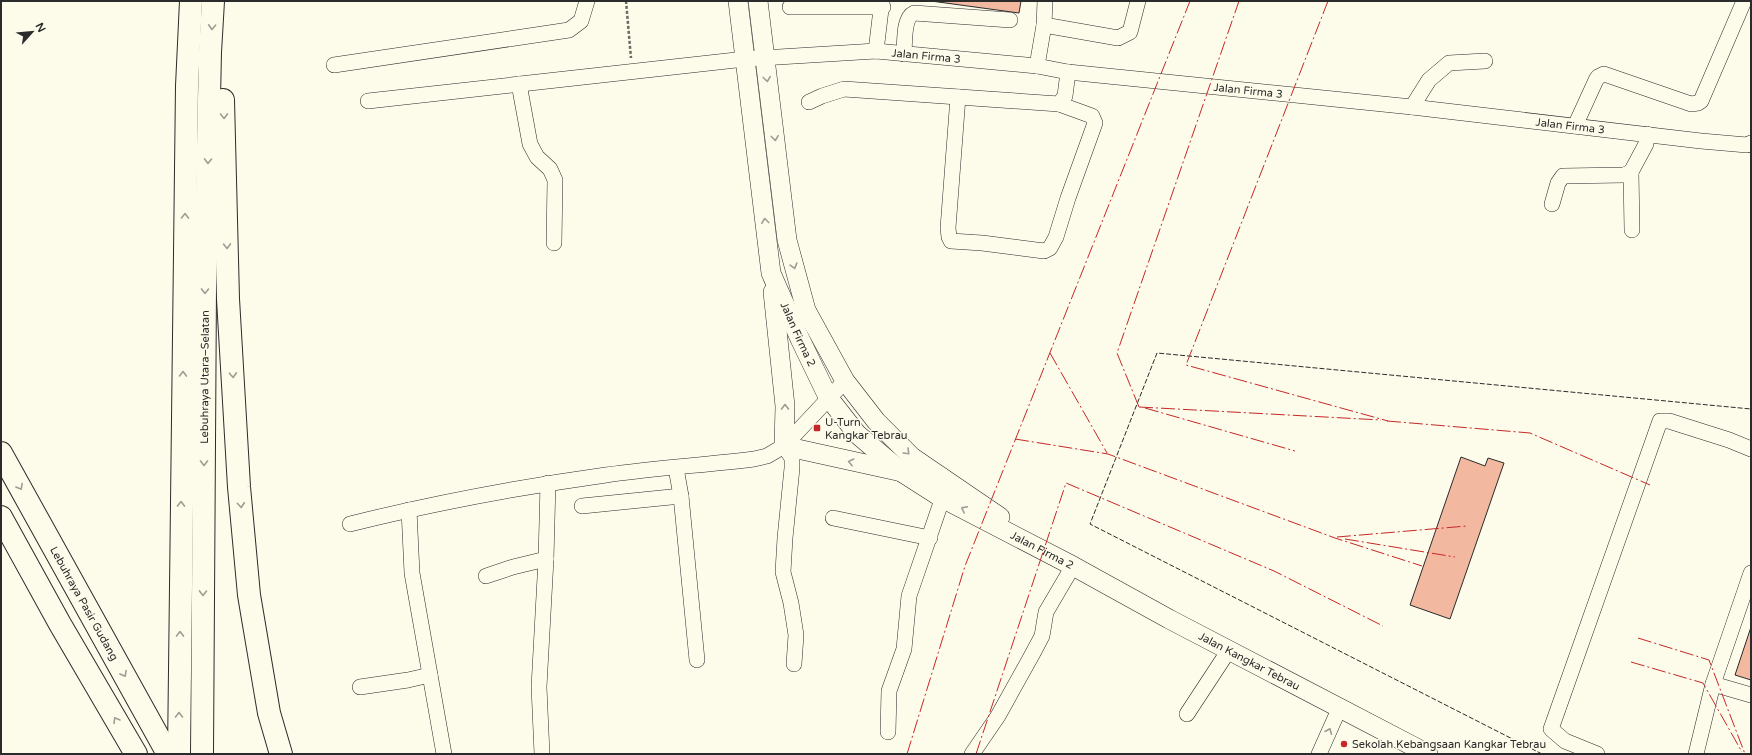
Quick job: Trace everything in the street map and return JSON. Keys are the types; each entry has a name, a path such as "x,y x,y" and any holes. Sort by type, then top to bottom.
{"highway":[{"name":"Lebuhraya Utara–Selatan","path":"179,754 187,86 191,1"},
{"name":"Lebuhraya Utara–Selatan","path":"202,754 201,710 205,288 210,52 213,1"},
{"path":"210,52 223,71 228,299 239,487 249,595 269,713 281,754"},
{"name":"Lebuhraya Pasir Gudang","path":"1,453 168,754"},
{"path":"1,517 60,624 136,754"},
{"path":"1,534 60,624"}],"main road":[{"name":"Jalan Firma 2","path":"738,1 771,273 800,339 828,397 857,434 903,473 946,490 1073,566"},
{"name":"Jalan Firma 2","path":"758,1 787,240 806,310 845,381 876,421 946,490"},
{"path":"771,273 785,406 784,446 903,473"},
{"name":"Jalan Kangkar Tebrau","path":"1073,566 1229,650 1428,754"}],"street":[{"path":"334,65 569,30 581,21 588,1"},
{"path":"1037,66 1044,25 1046,1"},
{"path":"1044,25 1118,38 1130,32 1138,1"},
{"path":"1575,126 1596,80 1604,74 1691,104 1701,101 1744,1"},
{"path":"790,7 882,4 876,51"},
{"path":"904,54 907,21 908,17 914,13 1010,20"},
{"name":"Jalan Firma 3","path":"368,101 745,59 876,51 1037,66 1068,72 1412,107 1709,141 1751,143"},
{"path":"1412,107 1429,80 1449,63 1485,61"},
{"path":"1059,104 1065,96 1068,72"},
{"path":"519,84 528,136 532,150 550,169 555,180 554,243"},
{"path":"809,102 844,89 1059,104 1092,116 1095,123 1068,198 1056,237 1050,248 1044,251 982,243 951,241 949,238 948,228 958,97"},
{"path":"1632,230 1631,172 1646,144 1647,134"},
{"path":"1552,204 1558,183 1563,176 1624,175 1631,172"},
{"path":"350,524 409,510 548,483 608,474 676,468 768,456 784,446 828,397 845,381"},
{"path":"1596,754 1565,741 1551,729 1660,420 1669,421 1730,440 1751,449"},
{"path":"784,446 792,458 783,572 791,603 796,635 794,664"},
{"path":"676,468 681,496 697,660"},
{"path":"542,754 539,687 546,559 548,483"},
{"path":"888,732 889,691 904,649 909,596 946,490"},
{"path":"582,506 681,496"},
{"path":"409,510 412,573 444,754"},
{"path":"833,518 930,538"},
{"path":"486,576 513,567 546,559"},
{"path":"972,754 998,716 1033,653 1042,636 1046,612 1073,566"},
{"path":"1696,754 1713,684 1751,573"},
{"path":"1188,714 1229,650"},
{"path":"360,687 408,680 430,675"},
{"path":"1713,684 1751,695"},
{"path":"1320,754 1340,707"}],"path":[{"path":"626,1 632,71"}],"building":[{"path":"931,1 1021,1 1019,13"},
{"path":"1461,457 1485,466 1488,458 1504,463 1450,619 1410,605"},
{"path":"1751,627 1751,680 1735,675"}],"fence":[{"path":"1542,754 1090,524 1157,353 1751,409"}],"power":[{"path":"907,754 965,566 1190,1"},
{"path":"1139,407 1117,353 1239,1"},
{"path":"1328,1 1186,365 1388,421"},
{"path":"1050,353 1107,453"},
{"path":"1139,407 1381,420"},
{"path":"1145,408 1295,451"},
{"path":"1387,421 1530,433 1650,485"},
{"path":"1015,439 1108,454 1335,538 1422,566"},
{"path":"976,754 1066,483 1274,571 1383,626"},
{"path":"1337,537 1467,526"},
{"path":"1345,539 1455,557"},
{"path":"1638,638 1709,660 1745,754"},
{"path":"1631,662 1703,683 1742,752"}],"place":[{"name":"U-Turn Kangkar Tebrau","path":"817,428"},
{"name":"Sekolah Kebangsaan Kangkar Tebrau","path":"1344,744"}]}
